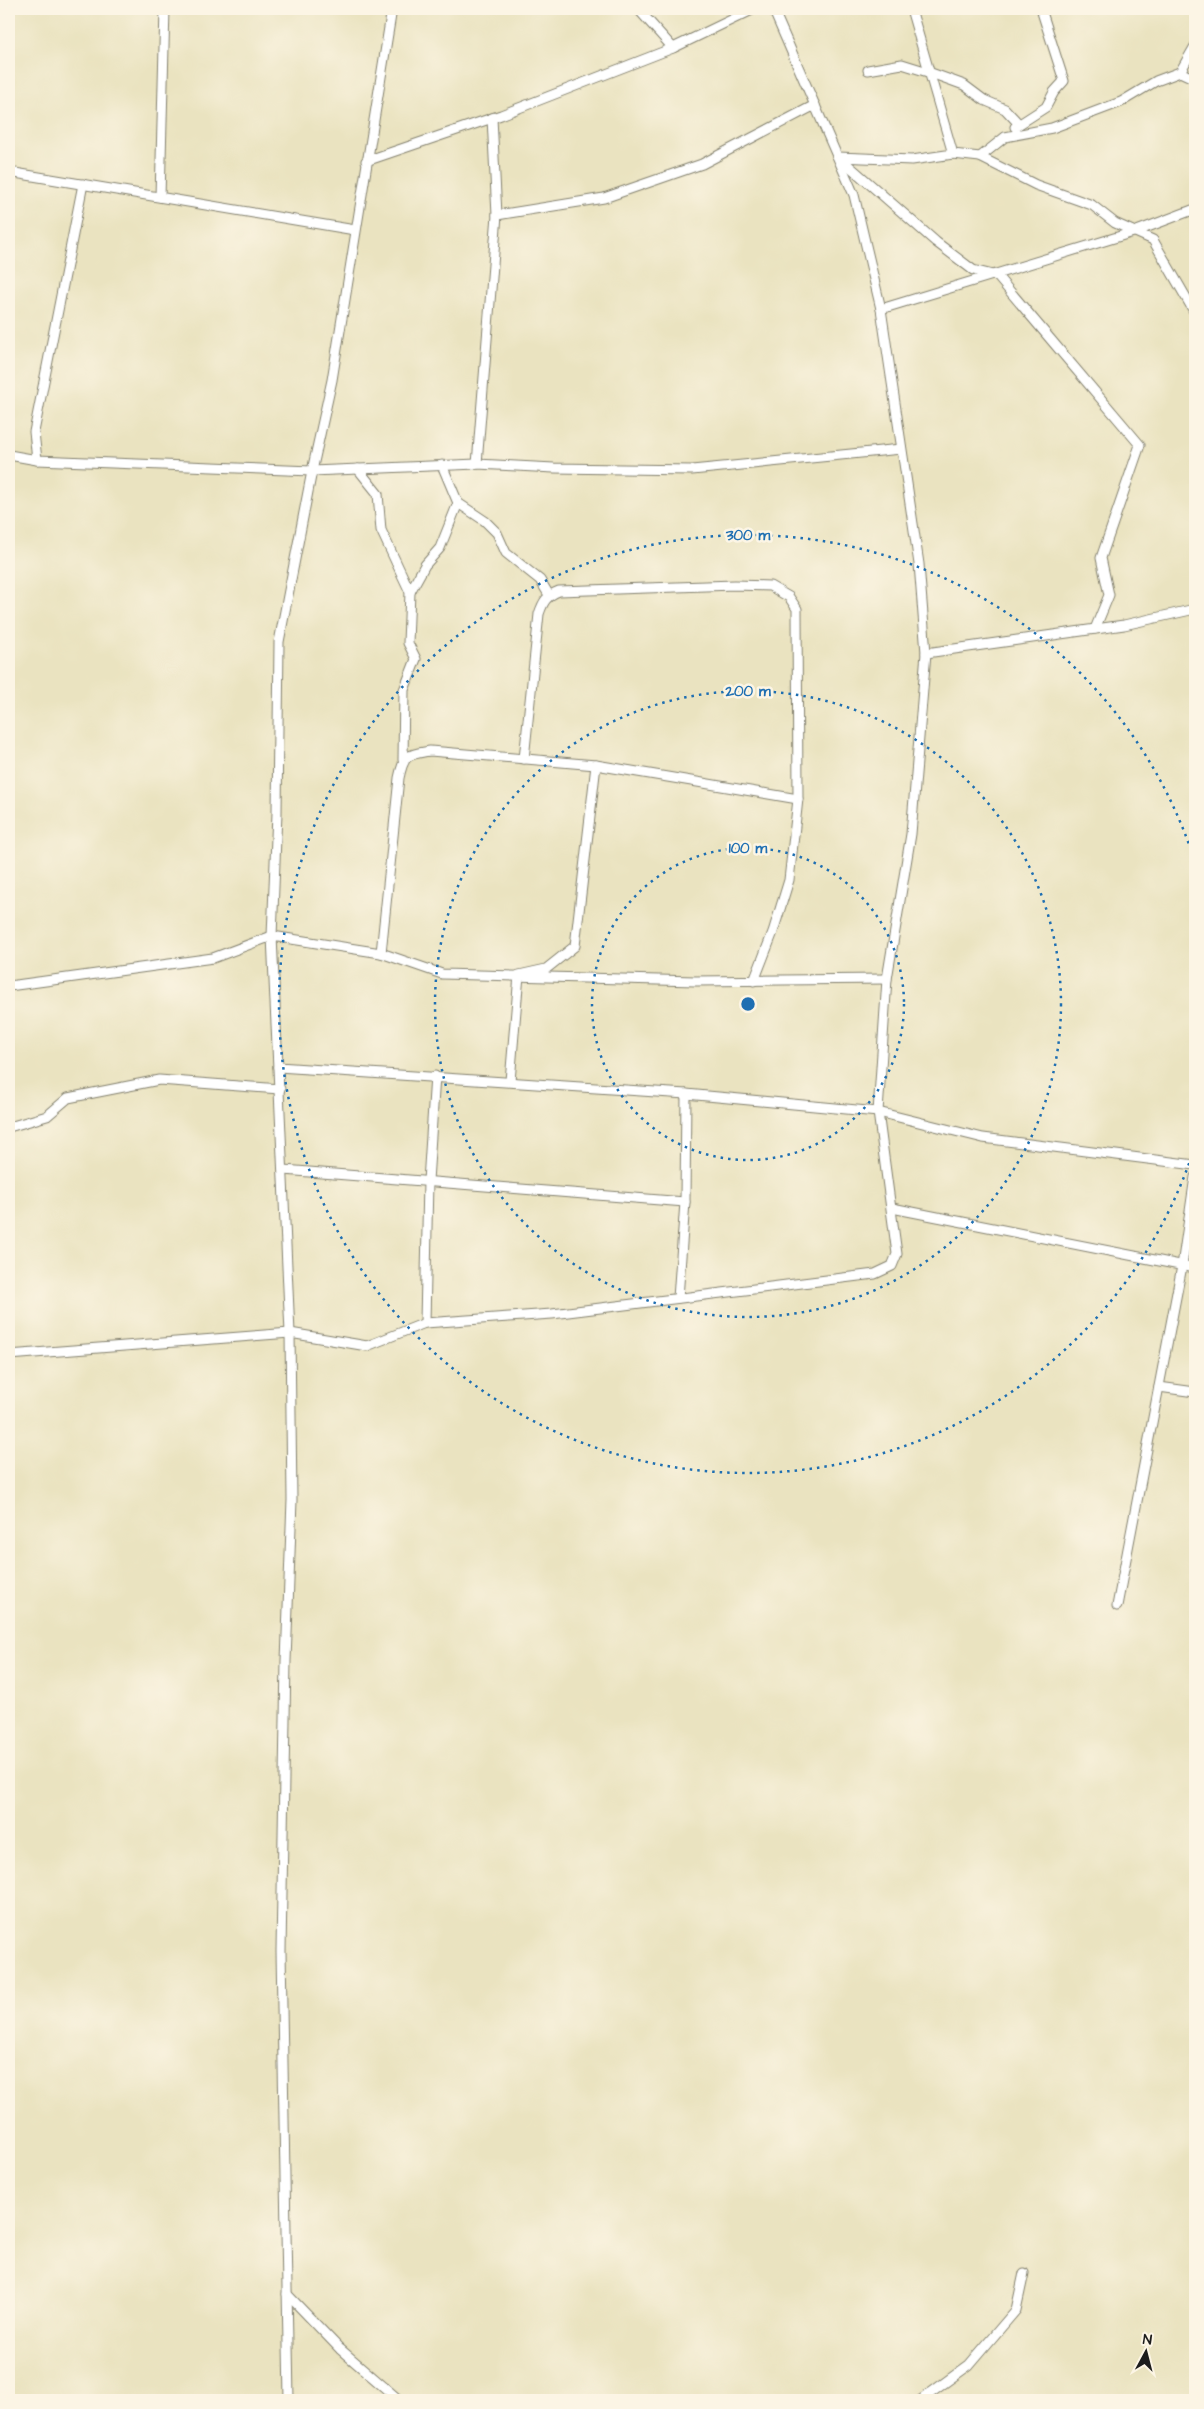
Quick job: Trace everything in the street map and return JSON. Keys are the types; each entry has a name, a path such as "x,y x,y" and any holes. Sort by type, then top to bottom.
{"street":[{"path":"160,197 165,9"},
{"path":"289,2400 281,1951 286,1671 292,1500 290,1333 272,936 277,813 278,642 332,380 392,9"},
{"path":"638,9 672,48"},
{"path":"366,161 492,118 672,48 754,9"},
{"path":"9,1355 290,1333 367,1346 425,1324 552,1314 885,1271 892,1266 897,1254 878,1112 887,979 911,834 926,653 919,564 880,309 854,195 773,9"},
{"path":"911,9 953,154"},
{"path":"980,158 1019,124 1046,107 1054,92 1064,81 1042,9"},
{"path":"1005,137 1052,128 1121,102 1156,81 1180,72 1195,46"},
{"path":"868,70 902,64 931,73 964,85 984,100 1005,109 1019,124"},
{"path":"1180,72 1195,79"},
{"path":"497,215 604,198 702,164 815,105"},
{"path":"477,464 497,215 492,118"},
{"path":"838,156 912,160 953,154 980,158 1036,185 1092,205 1115,223 1137,231 1153,240 1195,314"},
{"path":"838,156 944,248 973,270 997,276 1140,445 1101,558 1109,596 1095,629"},
{"path":"9,172 356,230"},
{"path":"37,460 34,432 83,184"},
{"path":"880,309 997,276 1137,231 1195,209"},
{"path":"9,455 37,460 312,471 477,464 554,468 692,470 901,449"},
{"path":"442,466 458,503 485,520 496,534 506,553 540,580 549,595"},
{"path":"358,469 378,494 381,530 410,592"},
{"path":"381,953 399,778 403,760 404,690 416,659 408,643 410,592 425,565 440,548 458,503"},
{"path":"524,759 539,614 543,602 549,595 559,592 735,585 770,586 789,597 797,609 798,799 788,880 773,932 754,981"},
{"path":"926,653 1124,625 1195,608"},
{"path":"403,760 410,754 430,751 596,765 798,799"},
{"path":"519,975 546,969 575,946 596,765"},
{"path":"9,986 213,958 272,936 381,953 442,974 754,981 887,979"},
{"path":"510,1081 519,975"},
{"path":"278,1067 686,1094 878,1112 983,1138 1195,1165"},
{"path":"425,1324 428,1181 435,1076"},
{"path":"9,1127 47,1116 68,1098 159,1080 280,1090"},
{"path":"678,1298 684,1202 686,1094"},
{"path":"284,1170 684,1202"},
{"path":"1117,1606 1182,1266 1195,1177"},
{"path":"892,1208 1195,1268"},
{"path":"1159,1387 1195,1392"},
{"path":"921,2400 969,2365 1016,2310 1024,2273"},
{"path":"287,2294 340,2349 399,2400"}]}
